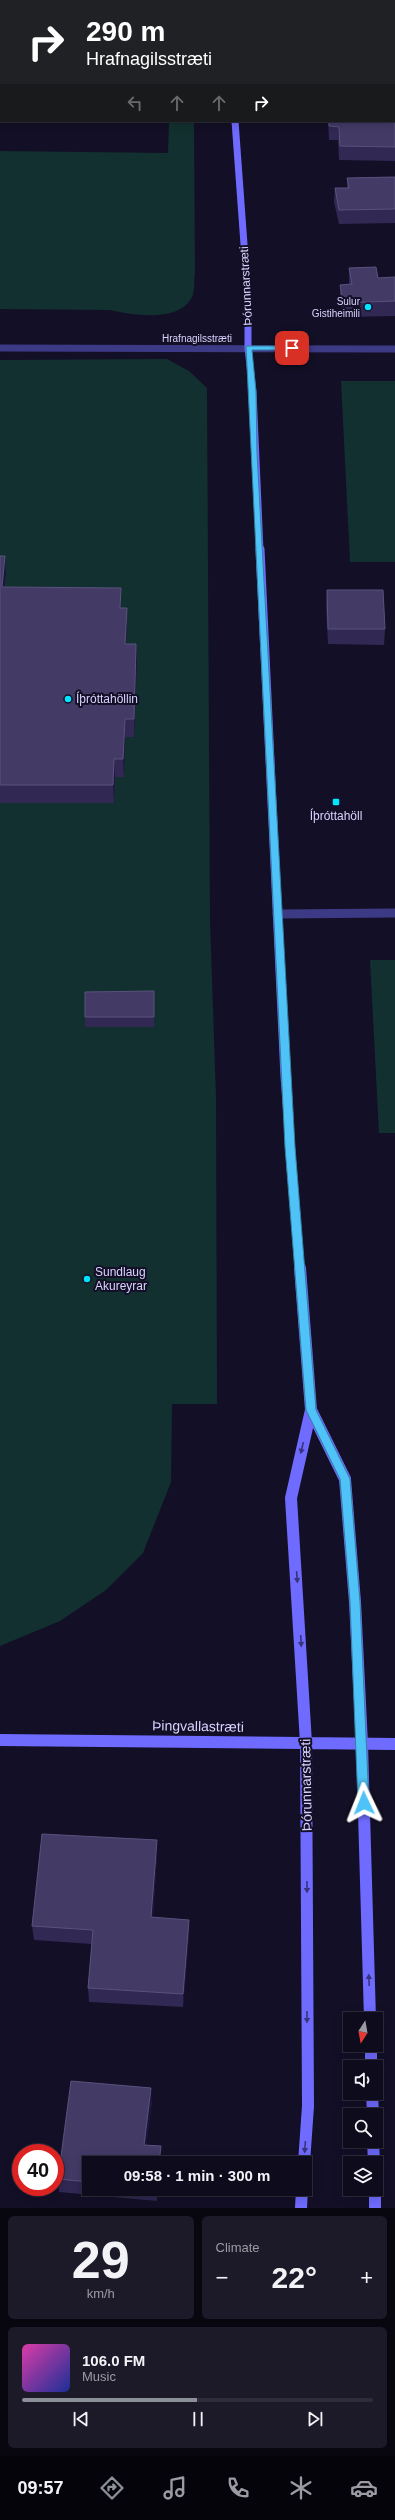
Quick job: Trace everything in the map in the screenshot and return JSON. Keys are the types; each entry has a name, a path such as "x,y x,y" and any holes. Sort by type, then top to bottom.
{"street":[{"name":"Þórunnarstræti","path":"235,122 248,300 248,348 253,392 285,1077 311,1410 291,1498 306,1743 308,2106 304,2156"},
{"name":"Hrafnagilsstræti","path":"0,348 395,349"},
{"path":"277,914 395,913"},
{"name":"Þórunnarstræti","path":"311,1410 345,1479 355,1602 362,1744 370,2012"},
{"name":"Þingvallastræti","path":"0,1740 395,1744"},
{"path":"301,2208 302,2196"},
{"path":"375,2196 375,2208"}],"green space":[{"path":"169,122 194,122 195,272 193,295 186,305 177,311 155,315 131,314 110,310 0,309 0,151 168,153"},
{"path":"167,359 189,371 207,388 210,920 216,1097 217,1404 172,1404 171,1482 143,1553 106,1590 60,1621 0,1646 0,360"},
{"path":"341,381 395,381 395,562 350,562"},
{"path":"370,960 395,960 395,1133 379,1133"}],"building":[{"path":"329,122 395,122 395,147 340,146 339,127 329,126"},
{"path":"395,177 395,209 339,210 335,188 349,188 347,178"},
{"path":"376,267 378,278 395,277 395,301 343,303 340,285 352,284 349,268"},
{"name":"Íþróttahöllin","path":"0,556 5,556 2,587 121,588 120,608 127,608 125,644 136,644 134,719 125,719 123,759 114,759 113,785 0,785"},
{"path":"327,590 383,590 385,629 328,629"},
{"path":"154,991 154,1017 85,1017 85,992"},
{"path":"42,1834 157,1840 151,1917 189,1920 183,1994 88,1988 93,1930 32,1926"},
{"path":"71,2081 151,2088 144,2145 161,2146 160,2156 82,2156 82,2181 64,2180 64,2144 63,2144"}],"place":[{"name":"Sulur Gistiheimili","path":"368,307"},
{"name":"Íþróttahöllin","path":"68,699"},
{"name":"Íþróttahöll","path":"336,802"},
{"name":"Sundlaug Akureyrar","path":"87,1279"}],"route":[{"path":"292,348 248,348 253,392 254,453 285,1077 290,1147 311,1410 345,1479 355,1602 364,1803"}]}
